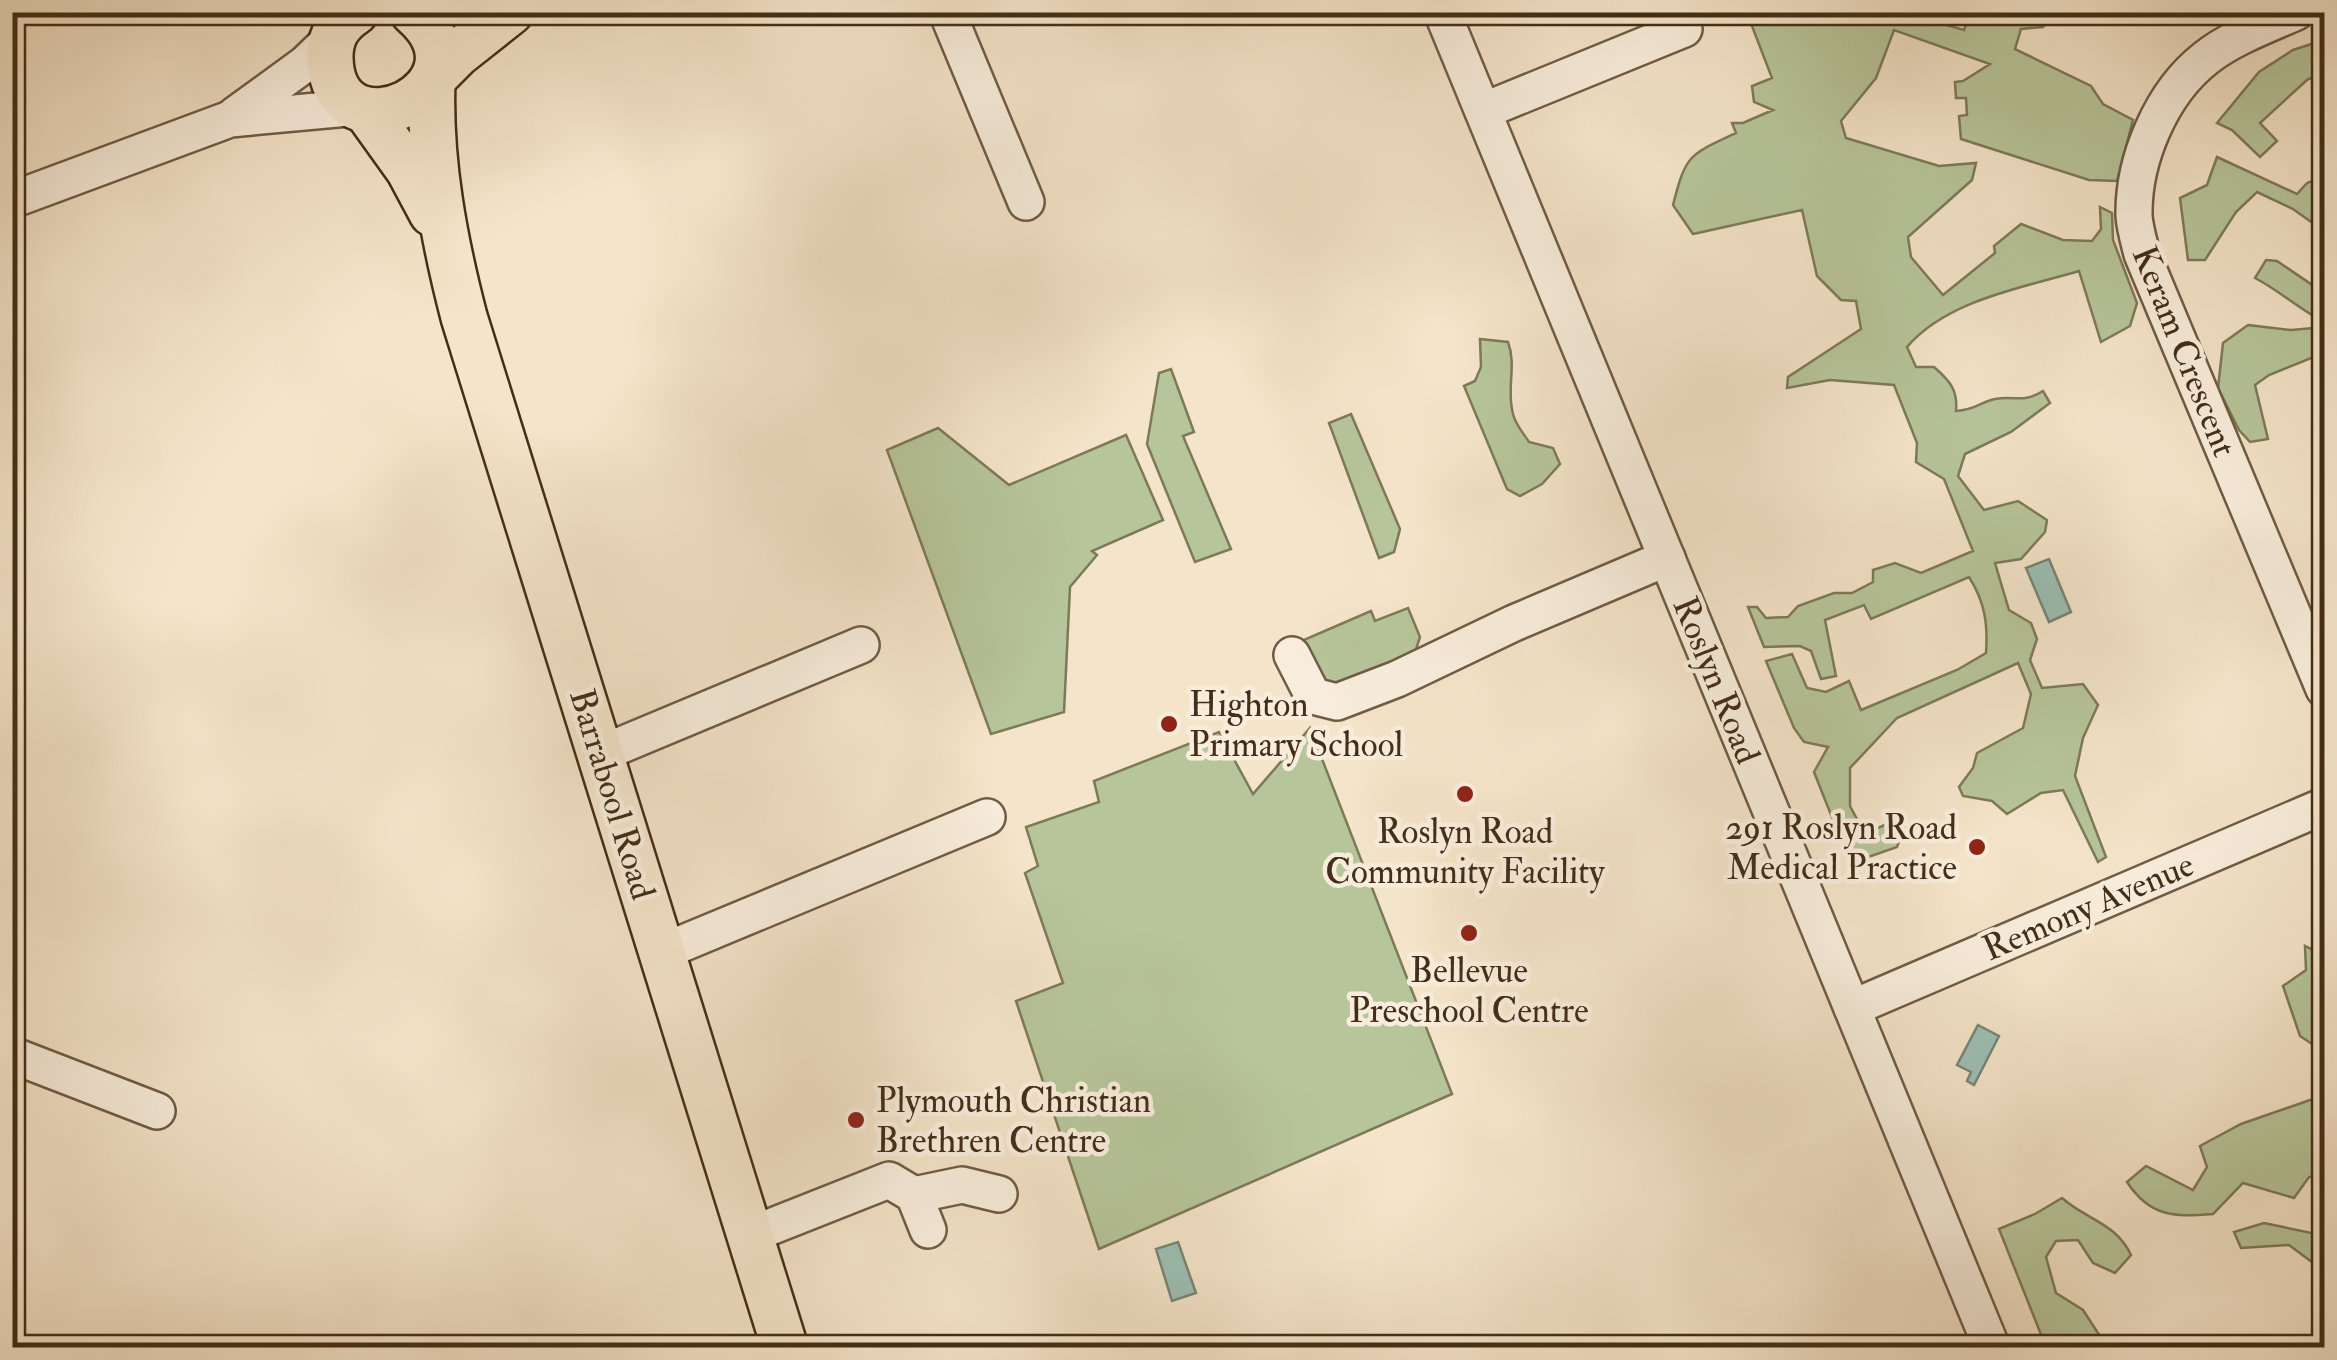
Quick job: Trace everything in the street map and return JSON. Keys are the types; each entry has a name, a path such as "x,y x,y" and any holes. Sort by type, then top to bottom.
{"main road":[{"name":"Barrabool Road","path":"412,12 430,32 436,48 431,109 444,240 464,317 785,1348"},
{"path":"362,109 383,112 406,105 466,46 510,12"},
{"name":"Barrabool Road","path":"340,23 330,52 333,78 409,170 444,240"}],"street":[{"path":"947,12 1026,202"},
{"name":"Roslyn Road","path":"1442,12 1992,1348"},
{"name":"Keram Crescent","path":"2296,12 2208,55 2190,72 2153,128 2137,184 2134,218 2142,254 2324,689"},
{"path":"12,200 230,118 305,64 340,23"},
{"path":"1484,111 1684,29"},
{"path":"230,118 362,109"},
{"path":"1292,655 1313,696 1337,702 1396,680 1514,623 1666,558"},
{"path":"600,754 860,645"},
{"name":"Remony Avenue","path":"1852,1008 2324,806"},
{"path":"662,952 987,817"},
{"path":"12,1056 157,1111"},
{"path":"750,1234 889,1180 914,1195 928,1230"},
{"path":"914,1195 962,1186 999,1194"}],"green space":[{"path":"1747,13 1904,13 1964,30 1970,13 2055,13 2043,27 2021,29 2015,49 2091,86 2103,104 2133,120 2117,181 2089,180 1961,139 1959,116 1967,115 1966,98 1956,98 1955,82 1990,64 1894,30 1876,78 1841,121 1846,138 1939,166 1976,163 1972,180 1908,237 1911,257 1943,295 1995,253 1994,246 2021,224 2063,240 2092,241 2101,229 2100,207 2112,213 2113,240 2137,303 2130,326 2101,342 2079,271 1964,307 1924,331 1907,347 1916,367 1934,367 1949,382 1956,397 1956,411 2043,391 2050,403 2011,432 1965,454 1958,476 1984,510 2018,501 2047,520 2045,532 2021,559 1995,563 2009,610 2031,623 2037,639 2030,660 2042,688 2083,684 2098,705 2083,738 2075,776 2106,857 2098,862 2063,790 2041,793 2007,814 1992,801 1963,796 1959,787 1973,768 1977,753 2023,728 2031,694 2018,663 1897,718 1850,768 1850,806 1865,834 1891,822 1905,825 1897,847 1854,862 1814,772 1828,747 1804,742 1794,728 1766,661 1792,654 1807,688 1826,692 1849,681 1861,710 1957,670 1986,653 1986,632 1982,604 1969,577 1871,619 1864,605 1825,620 1836,676 1821,679 1811,651 1800,646 1764,647 1748,607 1757,607 1766,618 1788,617 1798,606 1834,593 1852,593 1873,582 1873,570 1895,563 1921,573 1973,551 1944,479 1916,462 1917,443 1894,385 1830,380 1787,388 1788,377 1861,329 1856,301 1841,300 1817,276 1802,210 1693,234 1673,205 1692,158 1736,133 1732,123 1743,123 1773,110 1754,102 1752,86 1772,78"},
{"path":"2324,40 2324,77 2308,79 2260,123 2277,141 2260,157 2232,130 2217,123 2259,72 2293,50"},
{"path":"2217,157 2297,194 2307,183 2324,176 2324,231 2293,209 2257,192 2236,212 2205,260 2188,260 2180,198 2207,185"},
{"path":"2266,260 2277,261 2324,293 2324,322 2255,278"},
{"path":"2248,325 2291,330 2324,327 2324,353 2269,375 2255,385 2268,439 2250,442 2239,430 2218,388 2223,343"},
{"path":"1480,339 1508,342 1512,360 1511,405 1516,421 1529,442 1553,448 1560,464 1542,484 1520,496 1507,489 1464,386 1475,381 1481,367"},
{"path":"1171,369 1194,432 1183,436 1231,549 1195,562 1147,444 1159,373"},
{"path":"1351,414 1400,529 1394,552 1379,558 1329,423"},
{"path":"938,428 1009,485 1126,435 1163,520 1092,551 1097,555 1070,587 1064,712 991,734 887,450"},
{"path":"1408,608 1420,637 1411,665 1327,694 1299,642 1371,611 1375,621"},
{"path":"1310,728 1452,1094 1099,1249 1016,1001 1063,983 1025,873 1038,866 1026,827 1099,802 1094,781 1219,732 1253,794"},
{"path":"2305,946 2324,955 2324,1052 2300,1036 2283,986 2306,970"},
{"path":"2313,1099 2324,1104 2324,1177 2309,1177 2294,1198 2243,1183 2213,1214 2175,1214 2145,1202 2127,1182 2146,1166 2193,1190 2207,1167 2200,1146 2241,1124"},
{"path":"2062,1198 2109,1229 2131,1255 2115,1273 2093,1263 2078,1240 2056,1241 2046,1257 2056,1293 2083,1310 2107,1347 2046,1347 1999,1229"},
{"path":"2264,1223 2316,1234 2324,1229 2324,1264 2320,1268 2289,1245 2241,1248 2234,1232"}],"water":[{"path":"2049,559 2071,612 2049,622 2026,568"},
{"path":"1978,1025 1999,1036 1974,1085 1967,1081 1971,1072 1957,1065"},
{"path":"1178,1242 1196,1293 1172,1301 1156,1249"}],"place":[{"name":"Highton Primary School","path":"1169,724"},
{"name":"Roslyn Road Community Facility","path":"1465,794"},
{"name":"291 Roslyn Road Medical Practice","path":"1977,847"},
{"name":"Bellevue Preschool Centre","path":"1469,933"},
{"name":"Plymouth Christian Brethren Centre","path":"856,1120"}]}
